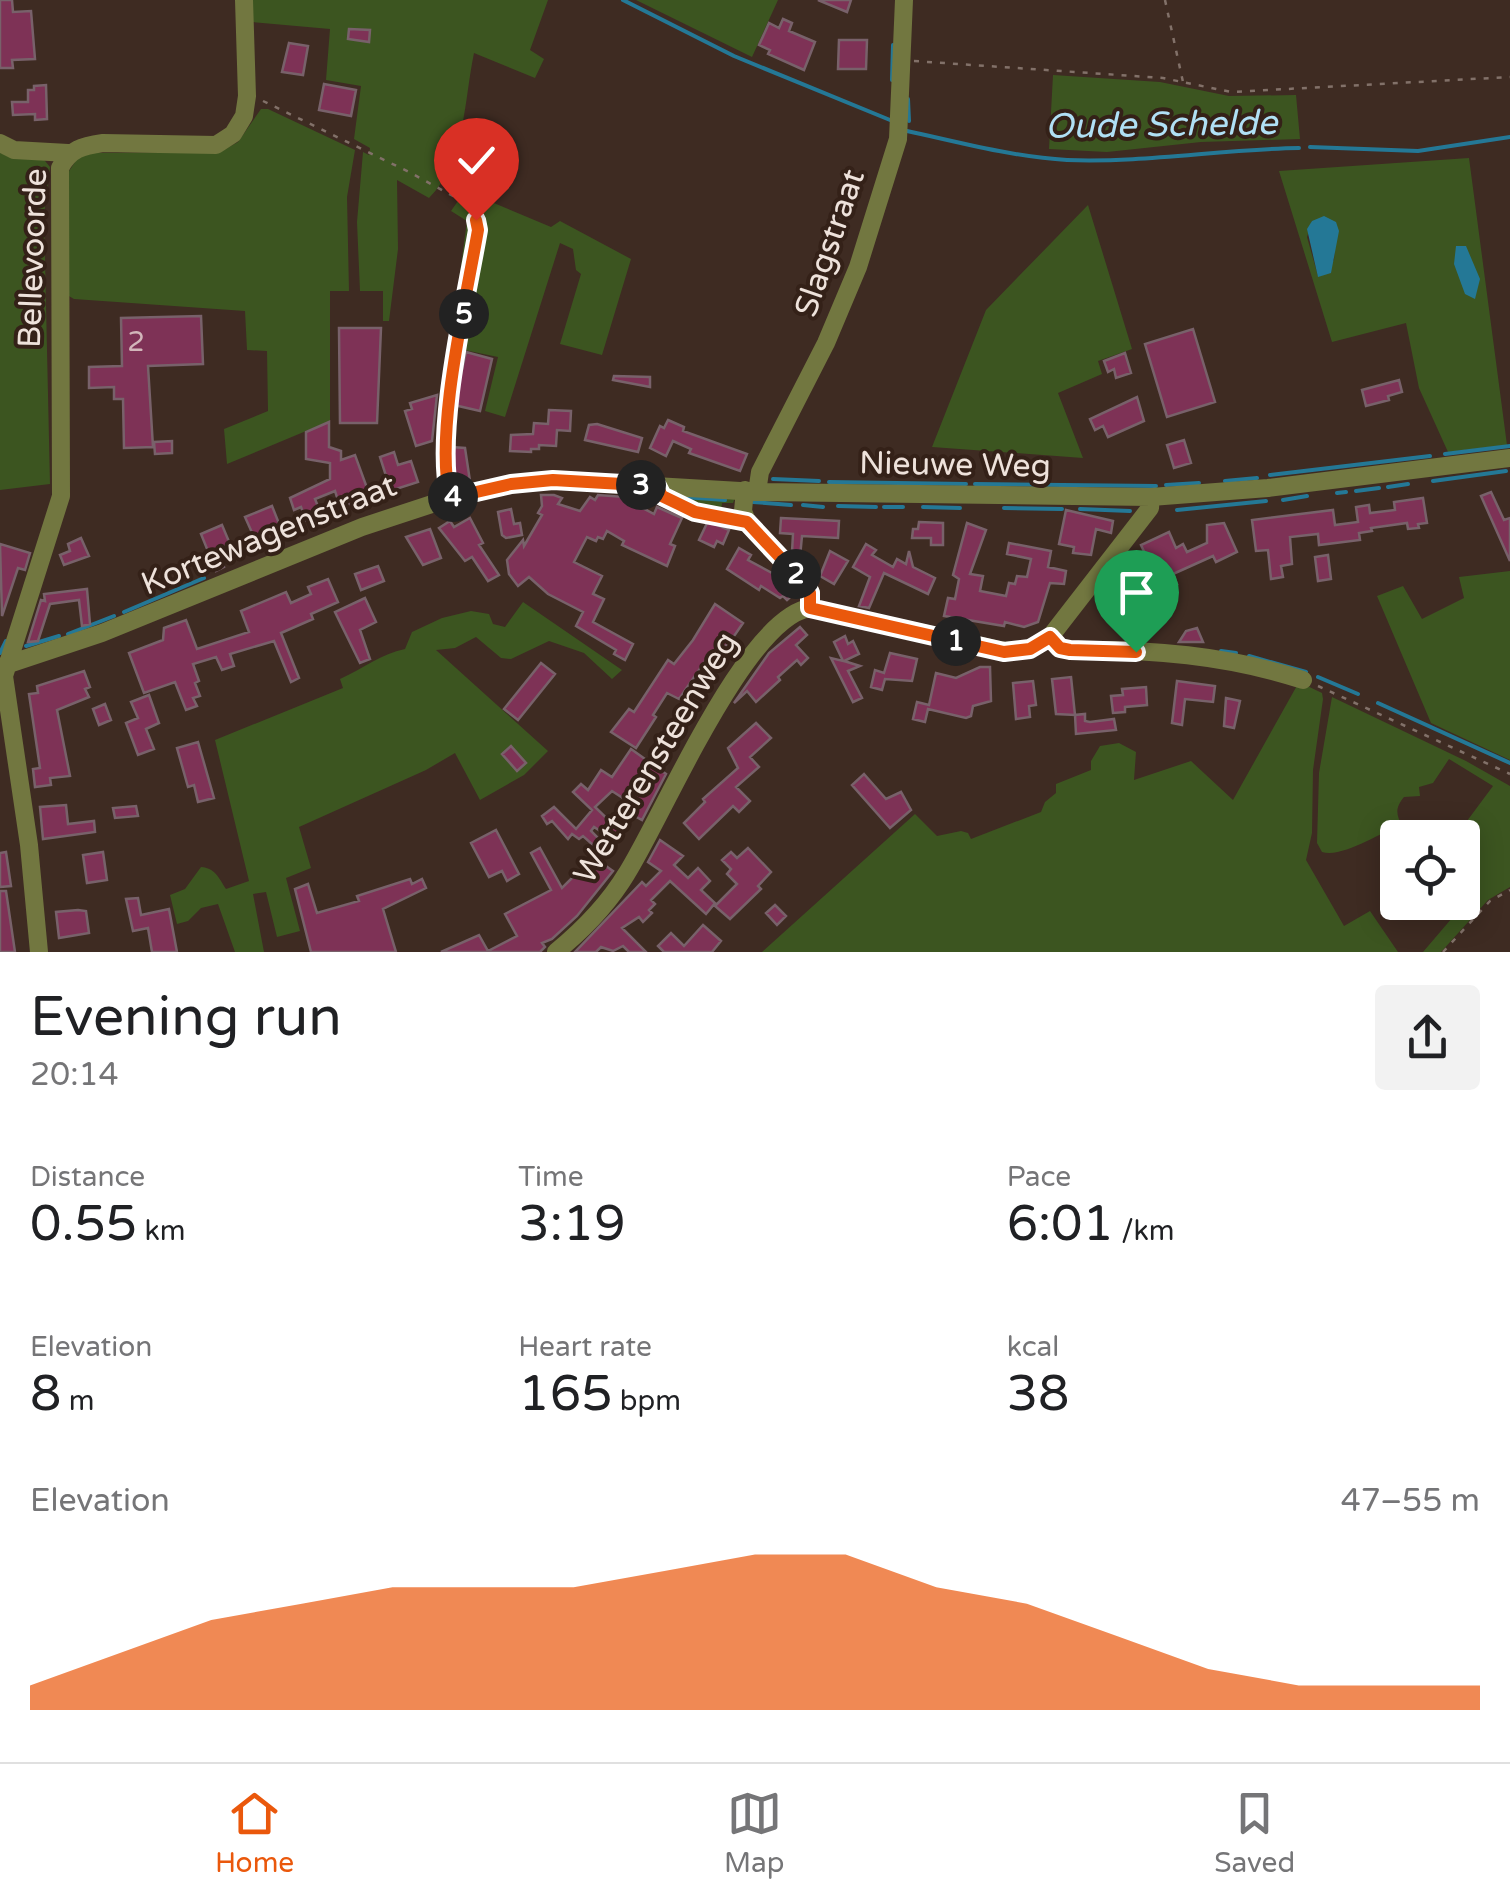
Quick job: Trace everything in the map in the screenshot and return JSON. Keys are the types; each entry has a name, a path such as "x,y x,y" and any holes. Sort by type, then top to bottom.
{"street":[{"name":"Bellevoorde","path":"40,952 4,666 61,496 60,168 68,154 84,146 216,144 226,140 240,126 248,96 244,0"},
{"name":"Slagstraat","path":"751,491 826,344 858,267 898,139 904,0"},
{"path":"0,144 14,150 68,154"},
{"path":"751,491 744,512 747,522 806,585 810,608 1004,652 1030,649 1050,637 1150,508 1151,497 1510,458"},
{"name":"Kortewagenstraat","path":"4,666 102,634 362,526 450,498 511,484 553,480 751,491"},
{"name":"Nieuwe Weg","path":"751,491 1151,497"},
{"name":"Wetterensteenweg","path":"556,952 606,904 625,876 747,659 779,622 798,610 810,608"},
{"path":"1050,637 1060,648 1070,650 1180,654 1238,661 1303,680"}],"path":[{"path":"1165,0 1183,83"},
{"path":"903,61 1162,78 1232,92 1510,76"},
{"path":"248,96 268,102 409,172 464,202 471,210 478,230 452,393 446,474 450,498"},
{"path":"657,486 662,496 695,512 747,522"},
{"path":"1303,680 1510,774"},
{"path":"1444,952 1490,901 1510,890"}],"green space":[{"path":"251,0 548,0 530,50 544,59 535,78 474,53 461,130 441,183 429,198 397,180 398,249 389,321 383,321 383,291 360,291 357,222 363,152 369,155 370,148 354,139 361,86 326,80 330,29 252,22"},
{"path":"636,0 778,0 752,57"},
{"path":"1053,75 1160,82 1229,96 1296,95 1300,139 1201,142 1107,152 1049,149"},
{"path":"261,109 355,150 347,197 349,291 330,291 330,421 227,464 224,429 268,411 267,351 247,350 245,311 74,299 67,295 69,171 79,156 90,153 220,152 238,142"},
{"path":"0,153 41,156 50,167 44,215 50,484 0,490"},
{"path":"1469,158 1507,445 1448,452 1419,388 1406,323 1332,342 1279,171","holes":["1312,221 1335,246 1334,260 1318,276 1307,237"]},
{"path":"465,191 551,227 560,221 631,259 602,355 560,344 581,274 576,270 573,249 560,243 505,417 485,411 498,357 450,347 467,221 451,211"},
{"path":"1088,205 1132,349 1098,361 1102,374 1058,393 1083,458 932,447 986,310"},
{"path":"663,495 735,498 733,503 722,503 721,513 733,516 696,509"},
{"path":"1510,571 1510,760 1431,723 1377,596 1403,586 1422,619 1464,598 1459,577"},
{"path":"523,602 622,670 612,679 584,653 549,641 511,659 501,658 476,637 455,648 436,650 548,751 524,775 480,800 455,753 299,827 311,868 286,878 300,931 277,937 266,892 253,894 264,952 235,952 218,904 201,908 188,921 177,924 170,895 185,889 201,867 219,877 226,889 249,881 215,740 343,688 340,679 405,649 412,632 442,618 471,611 489,614 493,624 505,627"},
{"path":"1299,682 1322,693 1323,699 1313,770 1312,833 1306,860 1344,926 1370,911 1398,952 762,952 915,814 937,836 961,831 971,839 1041,812 1045,802 1056,793 1056,784 1091,770 1091,761 1100,746 1119,743 1136,752 1134,780 1191,761 1233,800"},
{"path":"1332,697 1510,786 1510,887 1480,909 1480,820 1468,820 1493,786 1449,759 1433,783 1419,787 1420,796 1404,797 1397,811 1400,820 1380,820 1380,835 1331,853 1322,852 1317,843 1319,773"},
{"path":"1450,920 1470,920 1441,952 1423,952"}],"water":[{"path":"1324,216 1336,222 1339,231 1331,273 1318,277 1307,229 1312,221"},
{"path":"1456,246 1466,246 1480,279 1475,299 1465,294 1454,264"}],"building":[{"path":"0,0 12,0 13,12 31,11 35,59 12,60 13,68 0,68"},
{"path":"818,0 851,0 847,12"},
{"path":"783,19 792,23 789,31 815,42 804,70 768,54 770,50 759,45 769,23 779,28"},
{"path":"349,29 370,30 369,42 348,39"},
{"path":"839,40 867,40 866,69 838,69"},
{"path":"289,43 308,46 303,75 282,72"},
{"path":"324,84 356,90 351,116 319,110"},
{"path":"46,85 47,119 35,120 35,114 13,115 12,102 28,102 28,90"},
{"path":"201,316 203,364 148,366 153,447 124,448 123,399 114,399 114,387 89,388 89,367 122,366 121,318"},
{"path":"339,328 381,328 377,423 340,423"},
{"path":"1193,329 1215,402 1167,417 1145,344"},
{"path":"466,352 492,359 480,411 454,405"},
{"path":"1125,353 1131,373 1116,378 1114,369 1108,372 1104,361"},
{"path":"614,376 650,377 650,387 613,380"},
{"path":"1399,380 1402,392 1366,406 1362,390"},
{"path":"437,395 432,441 416,446 405,411 412,409 410,403"},
{"path":"1137,397 1144,421 1108,437 1103,426 1095,430 1090,419"},
{"path":"549,410 571,411 570,431 557,430 556,446 539,445 539,449 531,452 510,451 511,435 533,434 534,423 548,424"},
{"path":"668,420 684,427 683,431 747,454 740,471 689,453 691,449 673,441 666,456 650,448 660,426 664,428"},
{"path":"329,422 329,447 341,451 341,460 355,455 367,488 388,482 380,457 394,452 398,465 411,461 418,482 340,507 335,491 315,499 321,514 306,520 301,507 294,510 290,498 330,479 330,463 306,459 306,432"},
{"path":"589,425 642,438 638,452 585,440"},
{"path":"1184,440 1191,463 1174,468 1167,445"},
{"path":"172,441 172,453 155,454 154,442"},
{"path":"451,447 465,448 470,481 453,486 449,472"},
{"path":"1491,492 1504,520 1510,518 1510,561 1481,496"},
{"path":"541,495 562,498 558,504 580,511 590,497 595,500 598,495 639,498 635,504 654,514 657,507 682,518 670,544 675,546 667,566 622,545 624,541 607,531 603,539 587,537 574,562 602,576 593,594 604,599 593,622 633,644 625,660 614,654 616,650 576,626 583,612 548,594 529,577 518,586 509,574 507,560 523,540 524,546 542,515 538,513"},
{"path":"1423,498 1427,523 1418,524 1419,528 1408,529 1407,523 1371,528 1372,531 1359,533 1360,540 1319,545 1318,534 1290,537 1292,564 1281,566 1283,577 1271,579 1268,550 1256,551 1252,520 1333,510 1335,525 1358,522 1356,507 1369,505 1370,513 1395,510 1394,502"},
{"path":"272,506 280,526 254,537 245,517"},
{"path":"511,509 514,524 520,523 522,535 506,538 498,512"},
{"path":"1066,510 1113,521 1111,533 1096,529 1091,555 1073,553 1074,547 1059,544"},
{"path":"470,518 483,543 479,545 499,575 488,581 472,557 465,561 439,528 450,521 454,527"},
{"path":"781,518 839,521 838,538 802,536 800,557 796,557 792,552 793,534 780,533"},
{"path":"708,521 729,530 723,544 717,541 714,547 699,540"},
{"path":"919,522 943,523 943,545 931,545 931,538 912,538"},
{"path":"967,523 986,530 970,574 983,576 980,591 1006,596 1009,583 1015,584 1017,576 1027,577 1031,559 1007,554 1009,543 1051,551 1048,567 1066,571 1064,584 1050,583 1038,622 1024,627 1005,622 1004,626 944,616 948,598 955,599 959,579 953,575"},
{"path":"1224,523 1237,552 1216,562 1213,556 1173,574 1177,584 1167,588 1154,560 1149,562 1141,545 1169,532 1176,548 1183,544 1187,552 1207,543 1207,525"},
{"path":"222,525 230,544 217,549 224,567 216,571 201,534"},
{"path":"430,529 441,558 423,565 406,537"},
{"path":"81,538 89,556 64,565 60,555 70,551 68,544"},
{"path":"0,544 30,553 25,570 18,568 2,616"},
{"path":"866,544 876,550 872,555 893,567 897,559 906,564 909,551 913,567 935,578 928,594 884,573 869,608 859,606 870,577 853,567"},
{"path":"739,548 751,555 748,560 783,579 796,592 787,600 780,598 761,586 759,590 727,569"},
{"path":"830,551 848,561 834,584 820,576"},
{"path":"1328,555 1331,579 1318,581 1315,557"},
{"path":"1124,562 1135,570 1131,576 1153,624 1131,632 1129,626 1121,628 1118,618 1130,614 1110,579"},
{"path":"378,566 384,581 361,590 355,574"},
{"path":"328,579 338,602 281,633 299,678 291,682 274,641 230,654 234,666 222,670 216,657 193,664 199,681 195,683 200,696 193,698 197,706 186,710 175,682 144,693 129,653 163,640 164,628 186,620 197,649 249,632 241,611 286,592 291,603 311,594 308,587"},
{"path":"87,589 90,624 82,626 79,600 50,604 38,641 28,642 41,600 45,601 44,594"},
{"path":"365,598 376,622 360,630 370,659 360,663 335,612"},
{"path":"715,604 743,623 730,642 721,645 709,662 706,660 679,699 667,693 636,748 611,732 629,709 634,712 668,660 674,664"},
{"path":"800,627 807,635 796,645 808,658 801,665 797,660 756,702 747,691 734,703 769,653"},
{"path":"1197,628 1203,642 1179,642 1186,631"},
{"path":"845,636 848,644 853,641 859,654 844,661 860,666 848,671 862,698 853,702 831,658 843,661 834,642"},
{"path":"890,653 917,659 912,681 885,679 882,690 871,687 875,670 884,673"},
{"path":"541,663 555,674 518,720 504,709"},
{"path":"980,667 990,667 991,701 973,706 971,716 966,718 928,709 925,722 913,719 917,702 929,705 936,673 956,678"},
{"path":"84,671 89,697 57,710 70,776 50,778 51,785 35,787 33,769 40,768 29,694 38,693 37,686"},
{"path":"1071,677 1075,715 1056,714 1052,679"},
{"path":"1033,681 1036,705 1029,706 1030,717 1016,719 1013,683"},
{"path":"1177,681 1215,686 1213,702 1185,699 1182,725 1172,723"},
{"path":"1146,687 1147,705 1125,707 1125,712 1113,713 1111,696 1123,695 1122,689"},
{"path":"149,695 159,723 146,729 154,749 138,755 126,723 138,718 131,702"},
{"path":"1226,698 1240,701 1234,728 1224,726"},
{"path":"105,704 111,720 99,725 93,709"},
{"path":"1085,714 1085,721 1090,722 1114,719 1116,730 1076,734 1075,715"},
{"path":"756,723 771,738 750,757 759,767 736,787 750,801 739,812 733,806 699,839 684,823 705,802 703,799 738,768 728,748"},
{"path":"198,742 214,798 198,802 194,785 188,787 177,748"},
{"path":"511,746 526,763 517,771 502,754"},
{"path":"631,749 666,774 642,820 631,814 635,806 612,791 595,807 621,832 614,840 594,827 591,831 607,847 602,853 583,836 579,839 572,834 568,839 552,821 547,824 542,816 554,807 576,829 592,810 573,792 581,784 588,790 601,770 612,777"},
{"path":"864,774 886,799 901,792 911,810 890,828 852,785"},
{"path":"66,805 68,824 94,821 95,832 43,839 40,807"},
{"path":"136,806 138,816 115,818 113,808"},
{"path":"496,830 519,874 507,881 502,871 489,877 471,843"},
{"path":"660,840 683,856 674,865 688,878 698,868 710,881 701,890 715,903 706,914 670,881 651,900 655,904 649,910 652,913 643,922 639,917 622,928 646,952 629,952 623,946 613,951 601,947 596,952 575,952 642,882 646,886 661,871 648,862"},
{"path":"540,848 562,888 593,857 613,871 577,916 542,943 545,947 540,952 441,952 479,935 488,951 517,936 505,914 551,890 531,853"},
{"path":"748,848 771,872 758,886 761,889 730,919 715,906 737,884 727,874 731,869 722,860 731,852 737,858"},
{"path":"6,852 11,886 0,887 0,853"},
{"path":"103,852 107,880 87,883 83,855"},
{"path":"410,879 412,884 422,879 426,888 383,909 396,952 311,952 295,889 308,884 317,913 359,901 357,896"},
{"path":"0,891 6,891 15,952 0,952"},
{"path":"138,898 141,915 169,909 177,952 152,952 148,928 133,931 126,899"},
{"path":"775,905 786,916 777,925 766,913"},
{"path":"86,911 89,933 59,938 56,912"},
{"path":"703,925 721,941 712,952 664,952 658,946 671,933 684,946"}],"waterway":[{"name":"Oude Schelde","path":"623,0 734,56 890,120"},
{"path":"892,80 893,45"},
{"path":"908,99 909,121"},
{"name":"Oude Schelde","path":"907,131 1006,152 1067,160 1299,148"},
{"name":"Oude Schelde","path":"1310,147 1418,151 1510,137"},
{"path":"1445,454 1510,446"},
{"path":"1270,475 1430,456"},
{"path":"1433,481 1506,471"},
{"path":"1225,481 1257,478"},
{"path":"773,479 819,481"},
{"path":"829,482 966,484"},
{"path":"1166,485 1199,483"},
{"path":"975,484 1156,486"},
{"path":"1388,487 1408,484"},
{"path":"1356,491 1379,488"},
{"path":"1337,493 1346,492"},
{"path":"670,496 725,500"},
{"path":"1283,500 1307,496"},
{"path":"1177,510 1266,501"},
{"path":"753,502 791,505"},
{"path":"803,505 823,507"},
{"path":"838,506 876,507"},
{"path":"884,507 903,507"},
{"path":"923,507 960,508"},
{"path":"1004,508 1062,509"},
{"path":"1080,509 1130,511"},
{"path":"124,612 204,578"},
{"path":"68,634 114,616"},
{"path":"26,646 59,636"},
{"path":"0,653 6,641"},
{"path":"1221,651 1236,653"},
{"path":"1249,656 1306,672"},
{"path":"1318,677 1358,694"},
{"path":"1378,703 1510,763"}],"route":[{"path":"476,220 478,230 448,432 446,474 450,498 511,484 553,480 657,486 662,496 695,512 747,522 806,585 810,608 1004,652 1030,649 1050,637 1060,648 1070,650 1136,652"}]}
